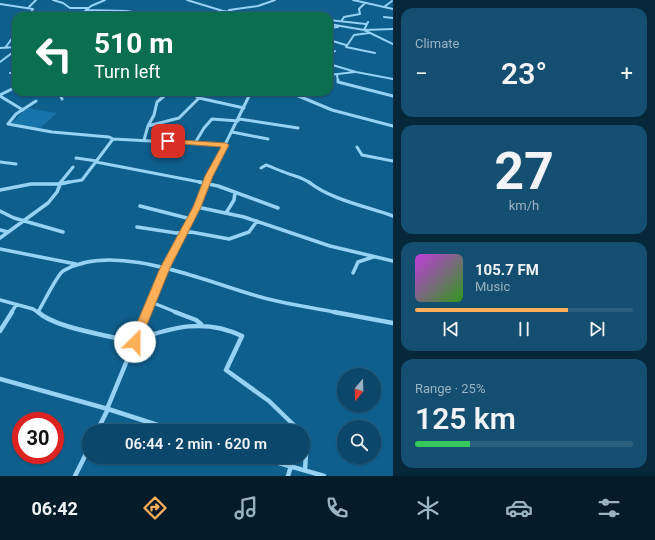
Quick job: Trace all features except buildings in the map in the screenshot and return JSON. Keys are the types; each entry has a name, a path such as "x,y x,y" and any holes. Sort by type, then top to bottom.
{"street":[{"path":"28,7 36,0"},
{"path":"53,0 63,3 70,8 126,12"},
{"path":"63,3 67,0"},
{"path":"84,12 105,0"},
{"path":"187,0 223,11 234,12"},
{"path":"220,12 258,6 275,0"},
{"path":"353,0 393,9"},
{"path":"389,0 393,1"},
{"path":"384,7 393,1"},
{"path":"342,20 344,17 360,14 359,10 365,3"},
{"path":"0,4 28,7 33,10 31,12"},
{"path":"384,17 393,18"},
{"path":"333,20 367,23 364,30"},
{"path":"333,25 364,30 393,29"},
{"path":"333,28 341,27"},
{"path":"364,30 393,44"},
{"path":"346,45 356,34 369,33"},
{"path":"5,48 12,38"},
{"path":"333,41 346,45 347,48 375,53"},
{"path":"0,48 12,49"},
{"path":"0,62 12,52"},
{"path":"333,65 356,72 393,79"},
{"path":"333,74 356,72"},
{"path":"337,74 338,82 393,96"},
{"path":"12,89 0,96 23,110"},
{"path":"144,140 148,126 154,115 157,102 164,96"},
{"path":"196,96 199,98 244,108"},
{"path":"100,424 165,268 197,207 206,184 239,120 248,96"},
{"path":"299,96 332,110 379,124 393,126"},
{"path":"148,126 179,118 199,98"},
{"path":"36,101 9,121 8,124 46,132 109,137 113,139 195,142 226,145"},
{"path":"195,142 212,119 239,120 298,128"},
{"path":"232,132 268,139"},
{"path":"0,190 32,184 60,184 82,180 113,139"},
{"path":"357,147 362,155 393,161"},
{"path":"76,158 206,184 235,192 278,208"},
{"path":"1,161 16,164"},
{"path":"261,168 266,165 278,168 282,172 305,179 317,189 328,194 393,216"},
{"path":"0,238 48,203 57,192 60,184 72,167"},
{"path":"226,213 234,200 235,192"},
{"path":"140,206 191,219"},
{"path":"197,207 257,221 330,246 393,261"},
{"path":"0,211 24,221 63,232"},
{"path":"137,227 176,234 184,231 229,239 251,230 257,221"},
{"path":"0,230 8,232"},
{"path":"0,249 76,264"},
{"path":"353,274 358,262 374,257"},
{"path":"38,312 61,272 76,264 98,259 115,259 165,268 268,299 393,323"},
{"path":"0,300 38,312 43,317 55,322 135,341 173,328 194,324 235,332 242,336 226,370 243,384 269,401 292,424"},
{"path":"151,302 196,320 202,325"},
{"path":"0,331 16,305"},
{"path":"0,379 107,409 154,424"},
{"path":"77,475 82,464"},
{"path":"284,464 324,476"},
{"path":"305,470 306,464"},
{"path":"288,476 291,466"}],"shaded area":[{"path":"27,108 57,113 39,129 12,123"}],"route":[{"path":"135,342 165,268 197,207 209,176 226,145 168,141"}]}
